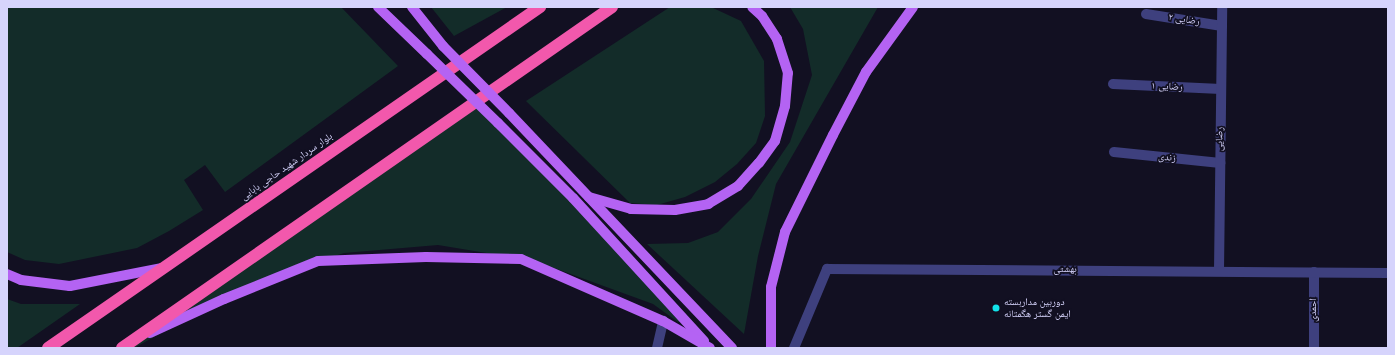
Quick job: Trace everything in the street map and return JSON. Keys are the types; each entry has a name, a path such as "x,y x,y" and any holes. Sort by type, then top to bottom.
{"highway":[{"name":"بلوار سردار شهید حاجی بابایی","path":"48,348 540,7"},
{"path":"125,346 612,7"}],"main road":[{"path":"378,7 498,123 572,198 710,348"},
{"path":"412,7 444,46 732,348"},
{"path":"588,197 631,209 675,210 708,204 738,186 759,163 776,141 785,106 788,73 777,39 762,16 752,7"},
{"path":"771,348 771,287 785,232 866,72 913,7"},
{"path":"125,346 224,299 318,261 419,257 521,259 663,321 710,348"},
{"path":"7,274 21,280 70,286 164,267"}],"street":[{"name":"رضایی","path":"1219,271 1222,7"},
{"name":"رضایی ۲","path":"1146,14 1222,26"},
{"name":"رضایی ۱","path":"1113,84 1221,89"},
{"name":"زندی","path":"1114,152 1220,163"},
{"name":"بهشتی","path":"794,348 827,269 1388,273"},
{"name":"احمدی","path":"1314,272 1314,348"},
{"path":"657,348 663,321"}],"green space":[{"path":"7,7 341,7 398,66 225,192 205,165 184,180 203,210 169,231 137,248 59,264 25,260 7,252"},
{"path":"431,7 507,7 454,36"},
{"path":"670,7 711,7 741,21 764,61 765,116 756,143 737,164 715,182 685,197 657,205 630,203 526,101"},
{"path":"790,7 878,7 776,184 758,256 744,334 647,244 688,243 718,232 751,199 790,142 812,75 803,29"},
{"path":"476,105 690,320 678,322 653,304 535,261 438,245 344,253 256,281 134,348 125,348"},
{"path":"7,299 21,304 80,304 17,348 7,348"}],"place":[{"name":"دوربین مداربسته ایمن گستر هگمتانه","path":"996,308"}]}
